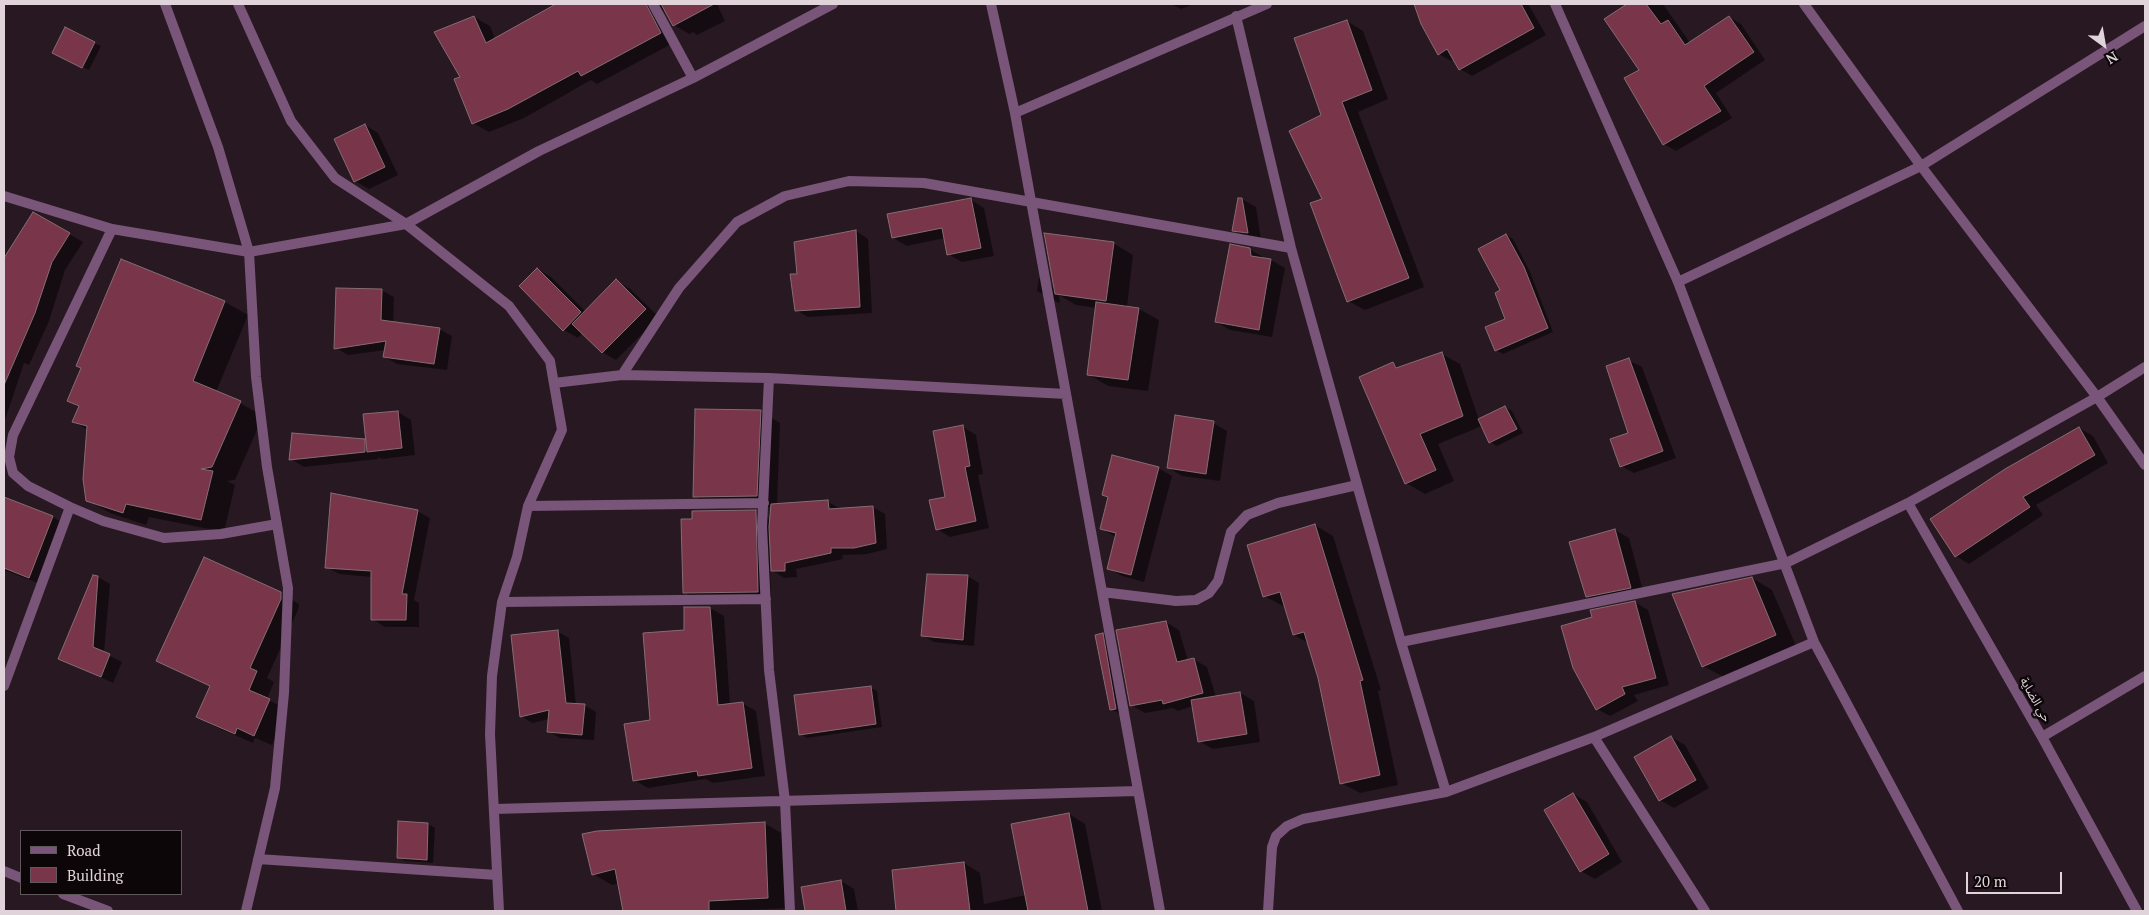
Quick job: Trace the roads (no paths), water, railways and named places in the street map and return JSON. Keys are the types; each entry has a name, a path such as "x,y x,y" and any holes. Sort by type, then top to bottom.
{"street":[{"path":"165,4 218,147 249,252 256,377 267,467 288,588 284,693 275,788 246,911"},
{"path":"238,4 291,121 335,178 406,224 508,306 550,361 562,430 528,506 517,558 502,602 492,676 490,734 496,809 497,875 500,911"},
{"path":"652,4 693,78"},
{"path":"4,196 112,229 249,252 406,224 539,151 693,78 833,4"},
{"path":"991,4 1015,113 1160,911"},
{"path":"1015,113 1267,4"},
{"path":"1555,4 1678,282 1786,563 1814,642 1958,911"},
{"path":"1804,4 1921,166 2097,397 2145,465"},
{"path":"1236,16 1292,248 1401,642 1446,792"},
{"path":"1678,282 1921,166 2145,26"},
{"path":"622,375 679,288 737,222 784,196 850,181 924,183 1292,248"},
{"path":"112,229 13,435 8,457 13,473 28,486 102,521 164,538 221,534 277,524"},
{"path":"1401,642 1786,563 1908,503 2097,397 2145,367"},
{"path":"554,383 622,375 769,378 1066,394"},
{"path":"769,378 762,527 769,670 785,801 790,911"},
{"path":"1102,592 1176,601 1196,600 1209,593 1218,581 1231,532 1247,515 1278,503 1357,485"},
{"path":"528,506 764,502"},
{"name":"حي الضاية","path":"1908,503 2042,737 2137,911"},
{"path":"4,682 70,507"},
{"path":"502,602 766,599"},
{"path":"1268,911 1272,847 1276,836 1287,826 1303,819 1446,792 1594,737 1814,642"},
{"path":"2042,737 2145,676"},
{"path":"1594,737 1705,911"},
{"path":"496,809 1138,791"},
{"path":"258,859 497,875"},
{"path":"4,871 20,878"},
{"path":"65,895 108,911"}]}
